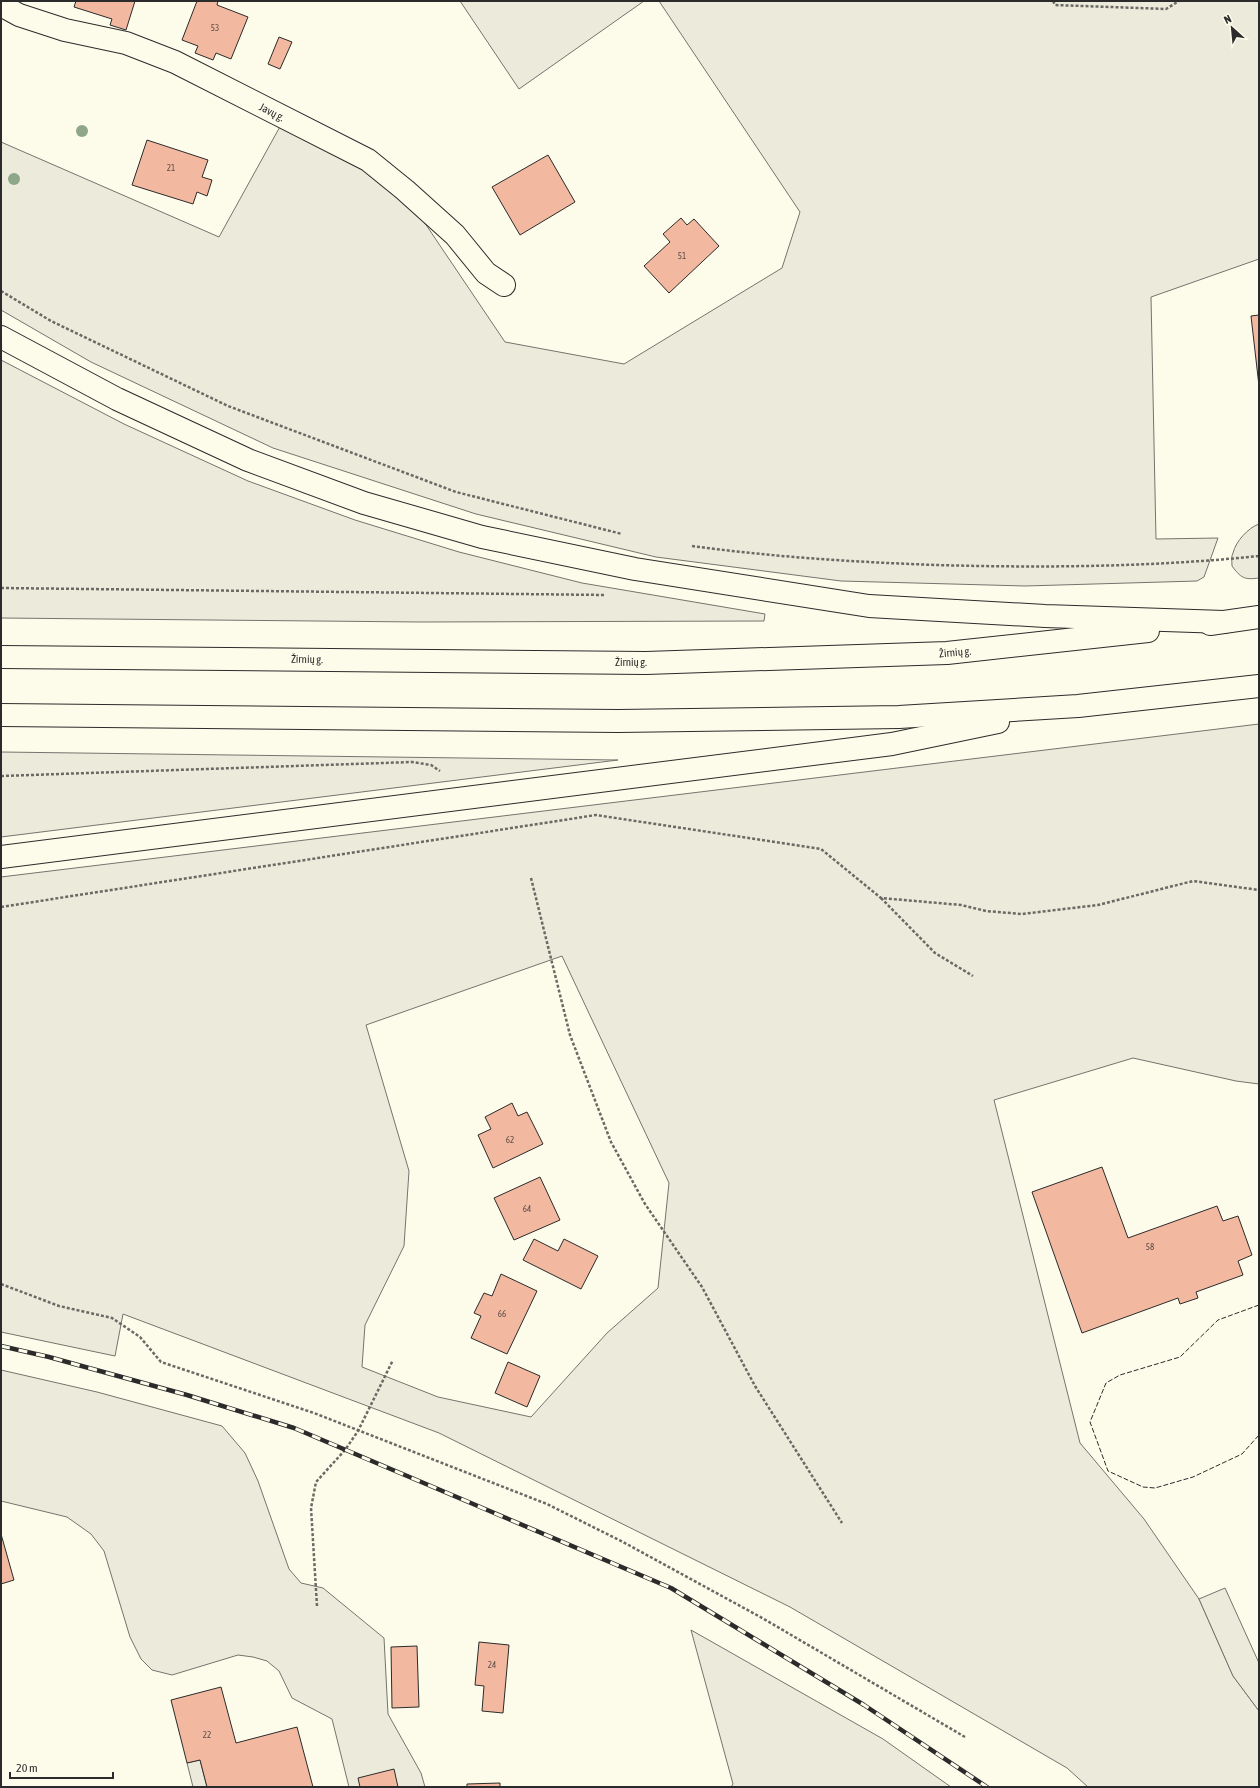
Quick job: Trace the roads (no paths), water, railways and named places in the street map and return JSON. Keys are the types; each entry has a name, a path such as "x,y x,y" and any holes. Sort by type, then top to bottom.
{"main road":[{"name":"Javų g.","path":"1,4 19,15 65,30 126,42 175,62 368,160 405,190 455,236 486,273 504,285"},
{"path":"1,337 117,399 248,460 364,503 482,537 635,570 869,606 1045,616 1224,622"},
{"name":"Žirnių g.","path":"1,657 646,663 947,653 1259,617"},
{"path":"1,715 618,721 899,717 1078,706 1259,686"},
{"path":"1,857 892,744 1078,706"}],"railway":[{"path":"1,1346 49,1357 187,1395 294,1428 671,1588 864,1705 987,1787"}]}
